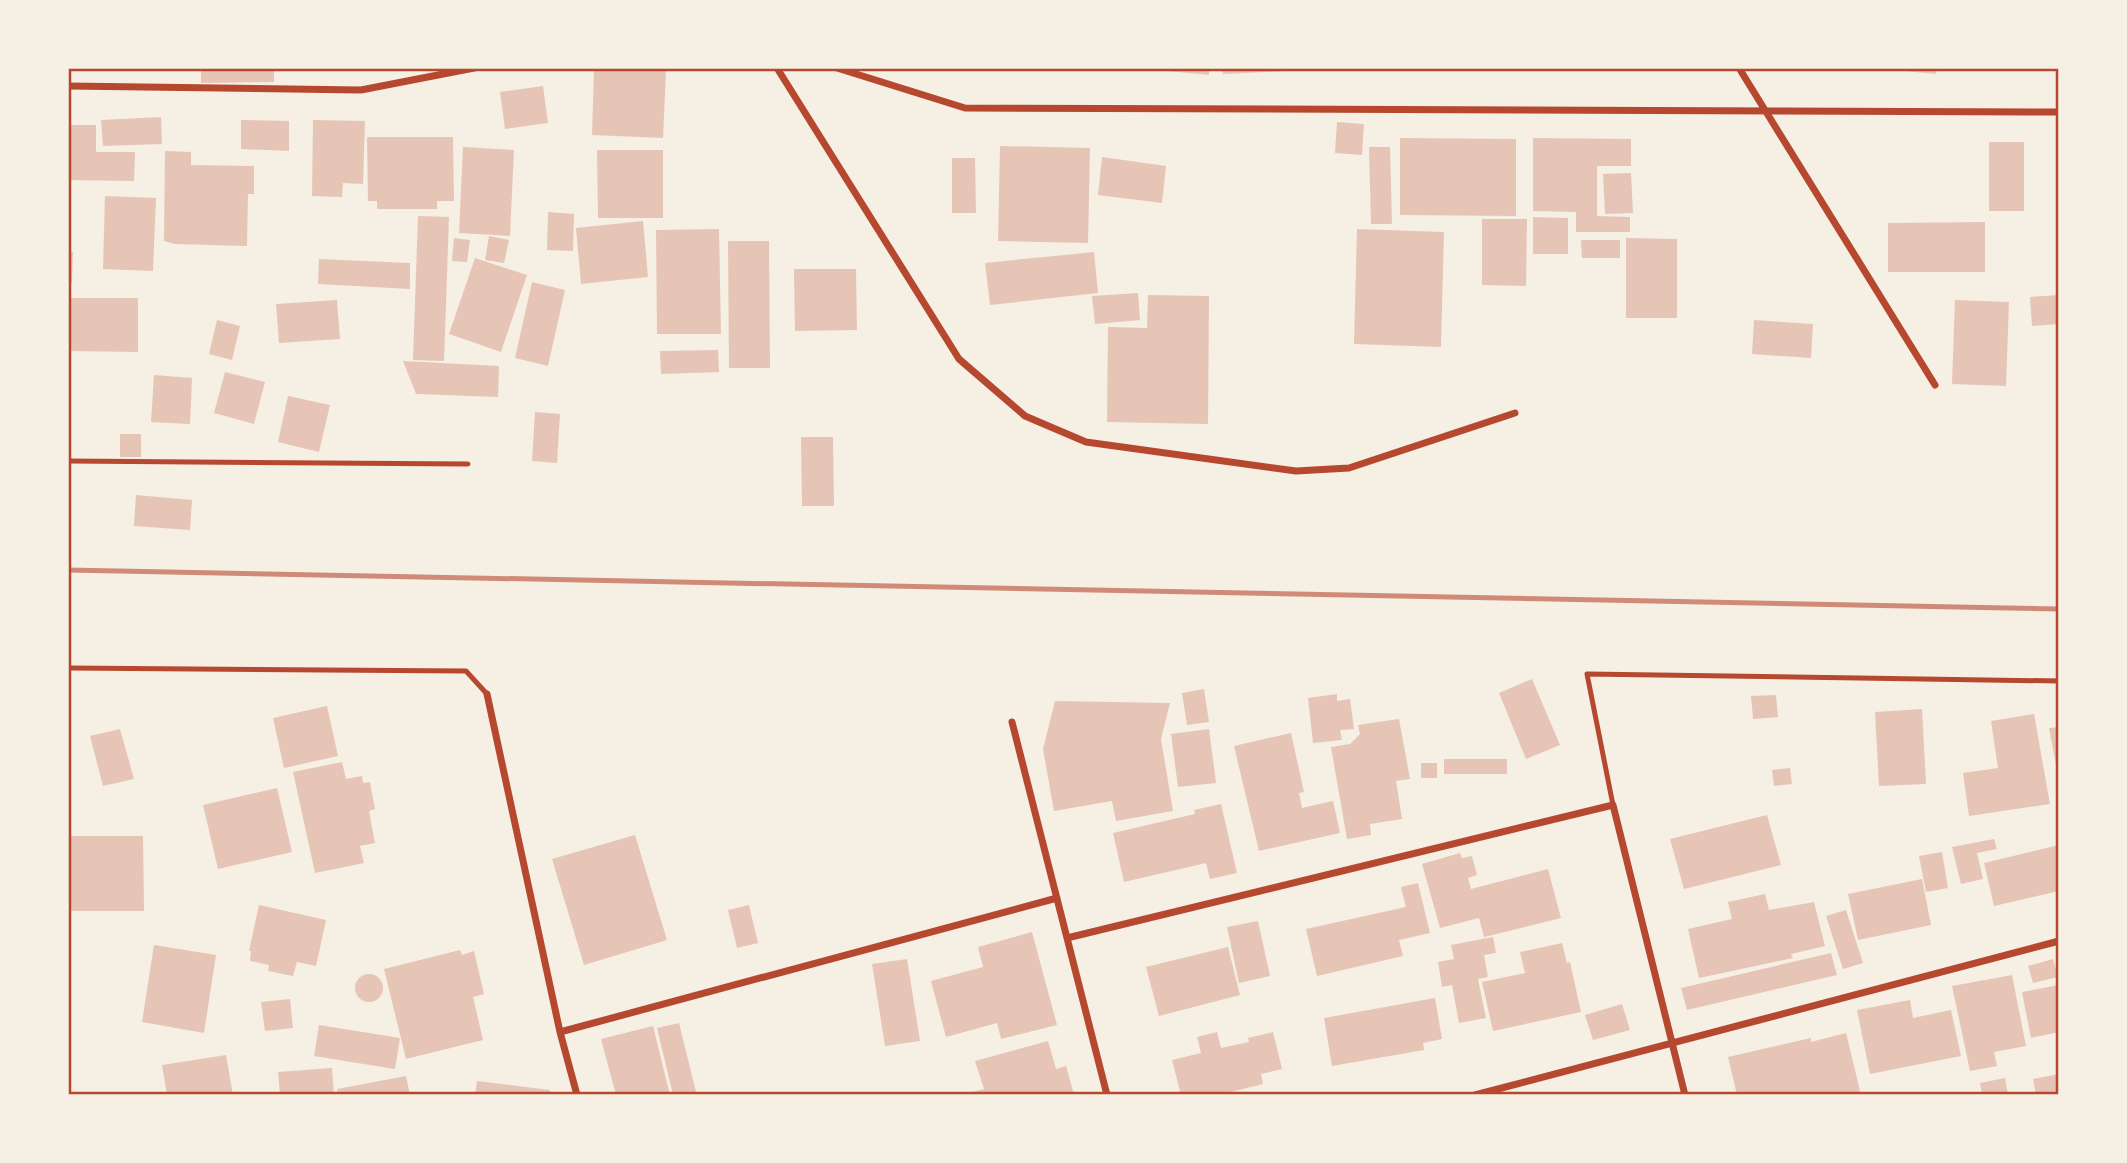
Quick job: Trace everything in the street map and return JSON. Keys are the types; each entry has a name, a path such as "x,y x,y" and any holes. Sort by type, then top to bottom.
{"street":[{"path":"68,86 361,90 474,68"},
{"path":"776,68 959,359 1025,416 1086,442 1296,471 1349,468 1515,413"},
{"path":"838,68 965,108 2059,112"},
{"path":"1739,68 1935,385"},
{"path":"486,694 560,1032 577,1095"},
{"path":"1012,722 1107,1095"},
{"path":"1067,938 1613,805 1685,1095"},
{"path":"560,1032 1056,898"},
{"path":"1475,1095 2059,941"}],"lane":[{"path":"68,461 468,464"},
{"path":"68,668 466,671 486,694"},
{"path":"1613,805 1587,674 2059,681"}],"building":[{"path":"594,68 666,70 663,138 592,135"},
{"path":"1209,68 1209,75 1157,70"},
{"path":"1222,68 1309,68 1309,70 1223,74"},
{"path":"1893,68 1937,68 1936,74"},
{"path":"201,69 274,69 274,82 201,83"},
{"path":"543,86 548,123 505,129 500,92"},
{"path":"161,117 162,144 103,146 101,120"},
{"path":"241,120 289,121 289,151 241,149"},
{"path":"313,120 365,121 363,184 343,183 342,197 312,196"},
{"path":"1337,122 1364,124 1362,155 1335,153"},
{"path":"68,125 96,125 96,152 135,152 134,181 68,180"},
{"path":"367,137 453,137 454,201 437,201 437,209 377,209 377,201 368,201"},
{"path":"1400,138 1516,139 1516,216 1400,215"},
{"path":"1533,138 1631,139 1631,166 1597,166 1597,216 1630,217 1630,232 1576,232 1576,212 1533,211"},
{"path":"1989,142 2024,142 2024,211 1989,211"},
{"path":"1000,146 1090,148 1088,243 998,241"},
{"path":"463,147 514,150 510,236 459,233"},
{"path":"1369,147 1390,147 1392,224 1371,224"},
{"path":"597,150 663,150 663,218 598,218"},
{"path":"165,151 191,152 191,165 254,166 254,194 248,194 247,246 175,244 164,241"},
{"path":"1102,157 1166,166 1162,203 1098,195"},
{"path":"952,158 975,158 976,213 952,213"},
{"path":"1631,173 1633,213 1605,214 1603,174"},
{"path":"105,196 156,198 153,271 103,269"},
{"path":"548,212 574,214 573,251 547,250"},
{"path":"418,216 449,217 444,361 413,360"},
{"path":"1533,217 1568,218 1568,254 1533,254"},
{"path":"1482,219 1527,219 1526,286 1482,285"},
{"path":"643,221 648,277 581,284 576,228"},
{"path":"1985,222 1985,272 1888,272 1888,223"},
{"path":"719,229 721,334 657,334 656,230"},
{"path":"1357,229 1444,232 1441,347 1354,344"},
{"path":"489,236 509,240 504,263 485,260"},
{"path":"454,238 470,240 467,262 452,261"},
{"path":"1626,238 1677,239 1677,318 1626,318"},
{"path":"1581,240 1620,240 1620,258 1582,258"},
{"path":"728,241 769,241 770,368 729,368"},
{"path":"68,252 73,252 72,283 68,283"},
{"path":"1094,252 1098,293 990,305 985,263"},
{"path":"475,258 527,275 501,352 449,334"},
{"path":"319,259 410,263 410,289 318,284"},
{"path":"794,269 856,269 857,330 795,331"},
{"path":"532,282 565,290 548,366 515,358"},
{"path":"1138,293 1140,320 1095,324 1092,296"},
{"path":"1148,295 1209,296 1208,424 1107,422 1108,327 1147,328"},
{"path":"2059,295 2059,324 2032,326 2030,297"},
{"path":"68,298 138,298 138,352 68,351"},
{"path":"337,300 340,339 279,343 276,304"},
{"path":"1955,300 2009,302 2006,386 1952,384"},
{"path":"217,320 240,326 232,360 209,354"},
{"path":"1754,320 1813,324 1811,358 1752,354"},
{"path":"718,350 719,372 661,374 660,351"},
{"path":"403,361 499,366 498,397 416,394"},
{"path":"225,372 265,382 254,424 214,413"},
{"path":"154,375 192,378 190,424 151,422"},
{"path":"288,396 330,405 319,452 278,442"},
{"path":"535,412 560,414 557,463 532,461"},
{"path":"120,434 141,434 141,457 120,457"},
{"path":"801,437 833,437 834,506 802,506"},
{"path":"136,495 192,500 190,530 134,526"},
{"path":"1532,679 1560,745 1526,759 1499,693"},
{"path":"1204,689 1209,722 1187,725 1182,693"},
{"path":"1337,694 1337,701 1350,699 1354,729 1340,730 1342,740 1313,743 1308,698"},
{"path":"1776,695 1778,717 1753,719 1751,696"},
{"path":"1055,701 1170,703 1161,739 1173,811 1116,821 1112,801 1054,811 1043,749"},
{"path":"327,706 338,756 284,768 273,718"},
{"path":"1922,709 1926,784 1879,786 1875,712"},
{"path":"2034,714 2050,804 1969,816 1963,773 1998,768 1991,721"},
{"path":"1399,719 1410,779 1396,781 1402,819 1370,824 1371,835 1347,839 1331,747 1350,744 1360,734 1358,725"},
{"path":"2059,727 2059,770 2057,770 2049,728"},
{"path":"120,729 134,779 103,786 90,736"},
{"path":"1209,729 1216,783 1178,787 1171,734"},
{"path":"1291,733 1304,792 1299,793 1302,808 1333,801 1340,833 1259,851 1234,746"},
{"path":"1444,759 1507,759 1507,774 1444,774"},
{"path":"342,762 346,779 362,776 363,783 370,782 375,809 369,811 375,843 360,846 364,863 315,873 293,772"},
{"path":"1421,763 1437,763 1437,778 1421,778"},
{"path":"1790,768 1792,784 1774,786 1772,770"},
{"path":"277,788 292,852 218,869 203,805"},
{"path":"1221,804 1237,873 1210,879 1206,863 1124,882 1113,833 1195,814 1194,810"},
{"path":"1767,815 1781,865 1684,889 1670,839"},
{"path":"635,835 667,940 584,965 552,859"},
{"path":"69,836 143,836 144,911 70,911"},
{"path":"1994,839 1997,849 1977,853 1983,879 1961,884 1952,847"},
{"path":"2059,845 2059,891 1994,906 1984,863"},
{"path":"1942,852 1948,888 1926,892 1919,856"},
{"path":"1460,853 1462,858 1472,856 1477,875 1468,878 1471,889 1548,869 1561,918 1484,937 1479,918 1440,928 1422,864"},
{"path":"1922,879 1931,925 1858,940 1848,894"},
{"path":"1418,883 1430,933 1399,940 1403,956 1317,976 1306,929 1406,907 1401,887"},
{"path":"1765,894 1769,910 1814,902 1825,946 1791,954 1793,958 1699,978 1688,929 1732,919 1728,902"},
{"path":"259,905 326,920 316,966 297,962 293,976 268,971 269,965 250,961 249,951"},
{"path":"749,905 758,943 737,948 728,910"},
{"path":"1846,910 1863,963 1843,969 1826,916"},
{"path":"1258,921 1270,976 1239,983 1227,927"},
{"path":"1032,932 1057,1025 1001,1039 997,1023 946,1037 931,981 983,967 978,947"},
{"path":"1493,937 1496,953 1484,955 1488,977 1478,979 1486,1018 1459,1023 1452,985 1442,987 1438,962 1454,959 1451,945"},
{"path":"1562,943 1567,963 1570,962 1581,1012 1493,1031 1482,982 1525,973 1520,952"},
{"path":"154,945 216,955 204,1033 142,1022"},
{"path":"1228,947 1240,995 1159,1016 1146,967"},
{"path":"460,950 462,955 474,951 484,994 473,997 483,1040 406,1059 384,969"},
{"path":"1831,953 1837,975 1687,1010 1681,988"},
{"path":"907,959 920,1041 885,1046 872,964"},
{"path":"2053,959 2058,977 2033,983 2028,966"},
{"path":"369,974 379,978 383,988 379,998 369,1002 359,998 355,988 359,978"},
{"path":"2012,975 2026,1046 1994,1052 1997,1066 1970,1071 1952,986"},
{"path":"2059,985 2059,1032 2031,1038 2022,992"},
{"path":"1435,998 1442,1039 1423,1043 1424,1050 1332,1066 1324,1018"},
{"path":"290,999 293,1028 265,1031 261,1002"},
{"path":"1910,1000 1913,1018 1951,1010 1961,1056 1870,1074 1857,1010"},
{"path":"1622,1004 1630,1030 1593,1040 1585,1015"},
{"path":"679,1023 696,1092 673,1095 657,1028"},
{"path":"319,1025 400,1038 395,1069 314,1056"},
{"path":"653,1026 670,1095 616,1095 601,1039"},
{"path":"1217,1032 1221,1048 1249,1042 1248,1038 1273,1032 1282,1069 1261,1074 1263,1084 1219,1095 1181,1095 1172,1060 1201,1053 1197,1037"},
{"path":"1846,1033 1861,1095 1737,1095 1728,1057"},
{"path":"1048,1041 1056,1069 1066,1066 1074,1095 973,1095 972,1092 984,1089 975,1061"},
{"path":"226,1055 233,1095 167,1095 162,1065"},
{"path":"332,1068 334,1095 280,1095 278,1072"},
{"path":"2059,1074 2059,1095 2036,1095 2033,1079"},
{"path":"406,1076 410,1095 338,1095 337,1089"},
{"path":"2005,1078 2008,1095 1982,1095 1980,1083"},
{"path":"477,1081 550,1090 549,1095 475,1095"}],"railway":[{"path":"68,570 2059,609"}]}
